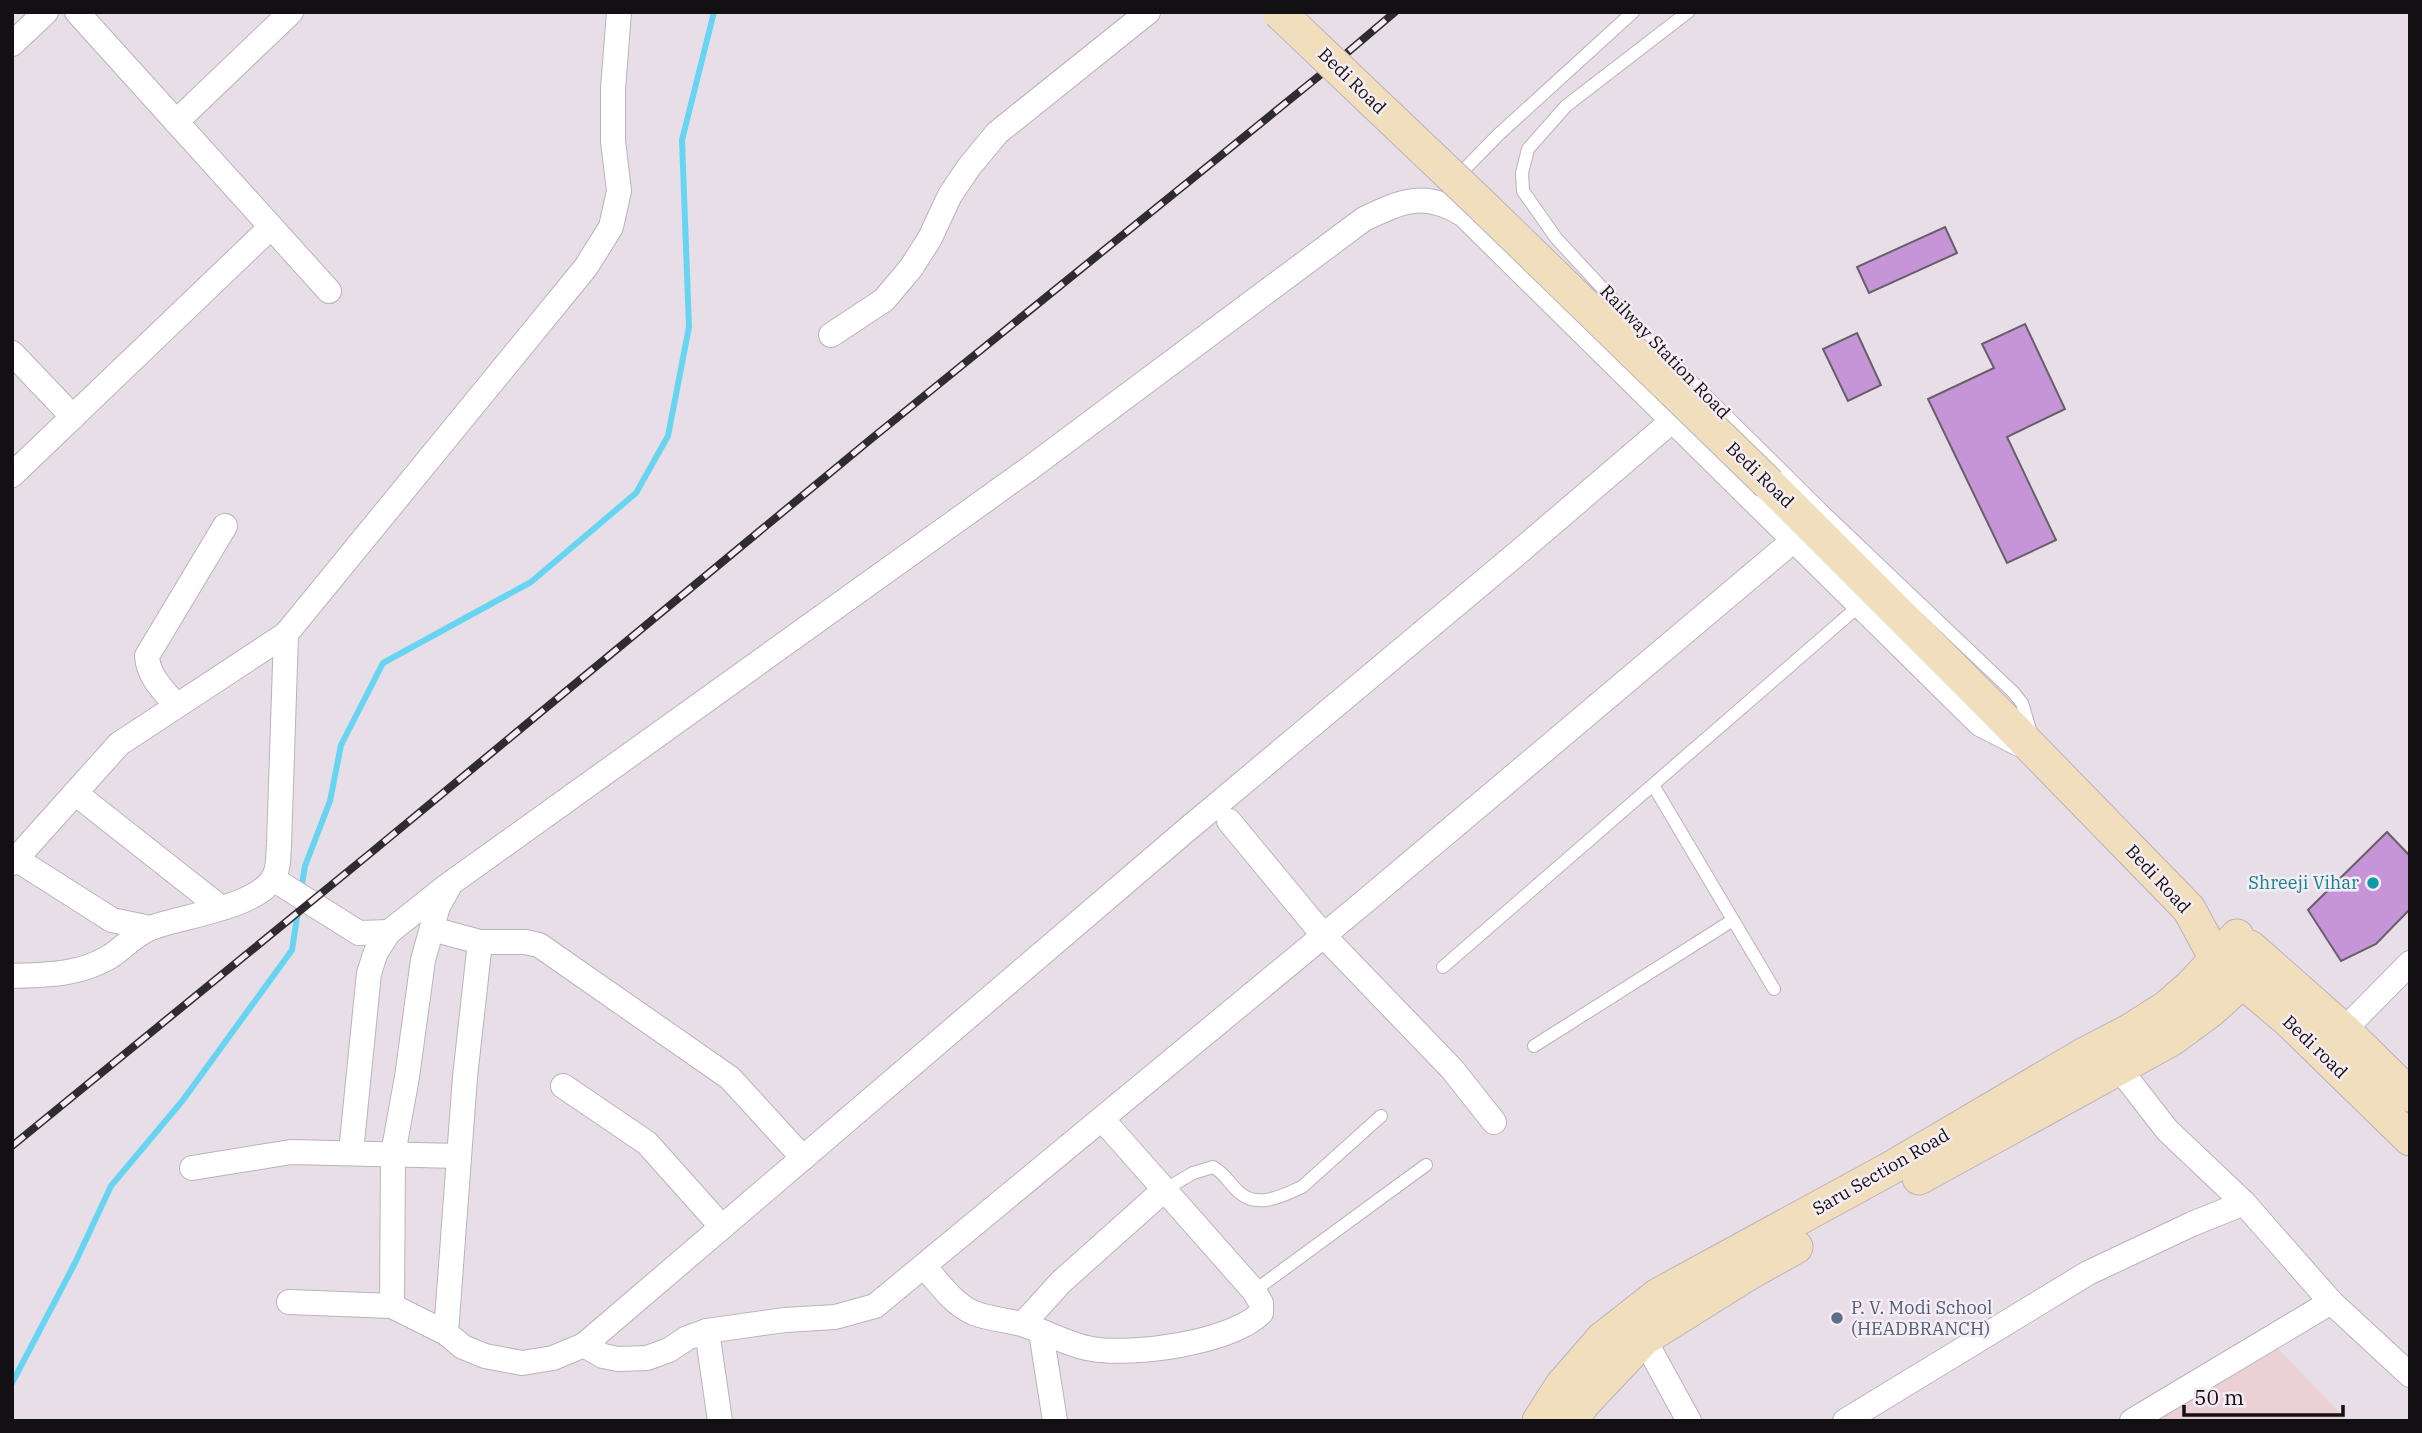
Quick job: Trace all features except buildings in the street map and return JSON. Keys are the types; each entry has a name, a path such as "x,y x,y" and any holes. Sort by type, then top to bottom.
{"main road":[{"name":"Bedi Road","path":"1279,12 1485,207 1760,475 1998,713 2227,948 2254,971 2344,1030 2410,1095"},
{"name":"Saru Section Road","path":"1539,1421 1562,1385 1602,1339 1658,1294 1870,1180 2131,1030 2168,1006 2227,948"},
{"name":"Saru Section Road","path":"1573,1421 1582,1405 1644,1339 1751,1272 2172,1039 2210,1011 2254,971"},
{"name":"Bedi road","path":"2254,971 2289,1021 2410,1139"}],"street":[{"path":"12,44 46,12"},
{"path":"77,12 329,290"},
{"path":"176,122 291,12"},
{"path":"149,928 111,920 13,860 119,744 286,634 586,267 611,227 619,191 613,141 613,89 620,12"},
{"path":"831,335 884,300 911,268 930,238 950,195 968,167 997,133 1148,12"},
{"path":"351,1152 369,973 376,952 389,932 451,883 1019,476 1364,219 1392,205 1415,200 1433,200 1464,215 1980,724 2037,754"},
{"path":"12,475 271,227"},
{"path":"12,353 73,417"},
{"path":"289,1302 392,1306 446,1333 463,1347 485,1356 522,1363 553,1358 584,1345 1183,833 1673,420"},
{"path":"176,705 154,679 147,666 147,656 225,526"},
{"path":"584,1345 603,1356 633,1360 669,1350 687,1338 707,1331 785,1320 835,1317 876,1306 1324,936 1794,540"},
{"path":"12,976 67,973 88,968 111,956 149,928 221,908 261,891 273,878 278,865 286,634"},
{"path":"75,793 221,908"},
{"path":"1229,821 1324,936 1452,1069 1494,1122"},
{"path":"273,878 359,933 389,932"},
{"path":"392,1306 393,1153 407,1077 423,960 438,906 451,883"},
{"path":"432,929 480,942 525,942 539,945 730,1078 803,1158"},
{"path":"446,1333 465,1077 480,942"},
{"path":"2344,1030 2410,963"},
{"path":"2118,1067 2167,1130 2244,1203 2331,1302 2410,1375"},
{"path":"563,1086 648,1143 722,1227"},
{"path":"1101,1119 1258,1297 1276,1328"},
{"path":"192,1168 291,1152 459,1156"},
{"path":"1055,1421 1040,1332 1061,1282 1164,1190"},
{"path":"1861,1417 1998,1326 2088,1273 2192,1224 2244,1203"},
{"path":"924,1266 950,1296 973,1313 1093,1350 1158,1348 1204,1340 1252,1322 1261,1313 1258,1297"},
{"path":"2144,1418 2331,1302"},
{"path":"707,1331 720,1421"},
{"path":"1040,1332 1072,1421"},
{"path":"1644,1339 1689,1421"}],"lane":[{"path":"1433,200 1498,135 1633,12"},
{"name":"Railway Station Road","path":"1688,12 1566,106 1528,149 1522,173 1523,191 1556,238 1654,344 1826,514 2013,692 2022,703 2037,754"},
{"path":"1443,967 1860,605"},
{"path":"1653,785 1774,989"},
{"path":"1534,1046 1733,920"},
{"path":"1164,1190 1193,1172 1213,1167 1220,1170 1240,1193 1250,1200 1271,1199 1287,1194 1302,1187 1381,1116"},
{"path":"1258,1297 1426,1165"}],"shaded area":[{"path":"2276,1347 2348,1421 2159,1421 2151,1409"}],"waterway":[{"path":"301,890 305,866 330,801 341,745 383,663 531,582 636,493 668,436 689,327 682,140 714,12"},
{"path":"12,1383 75,1263 111,1186 183,1100 292,950 299,904"}],"railway":[{"path":"12,1146 1395,12"}],"place":[{"name":"Shreeji Vihar","path":"2373,883"},
{"name":"P. V. Modi School (HEADBRANCH)","path":"1837,1318"}]}
